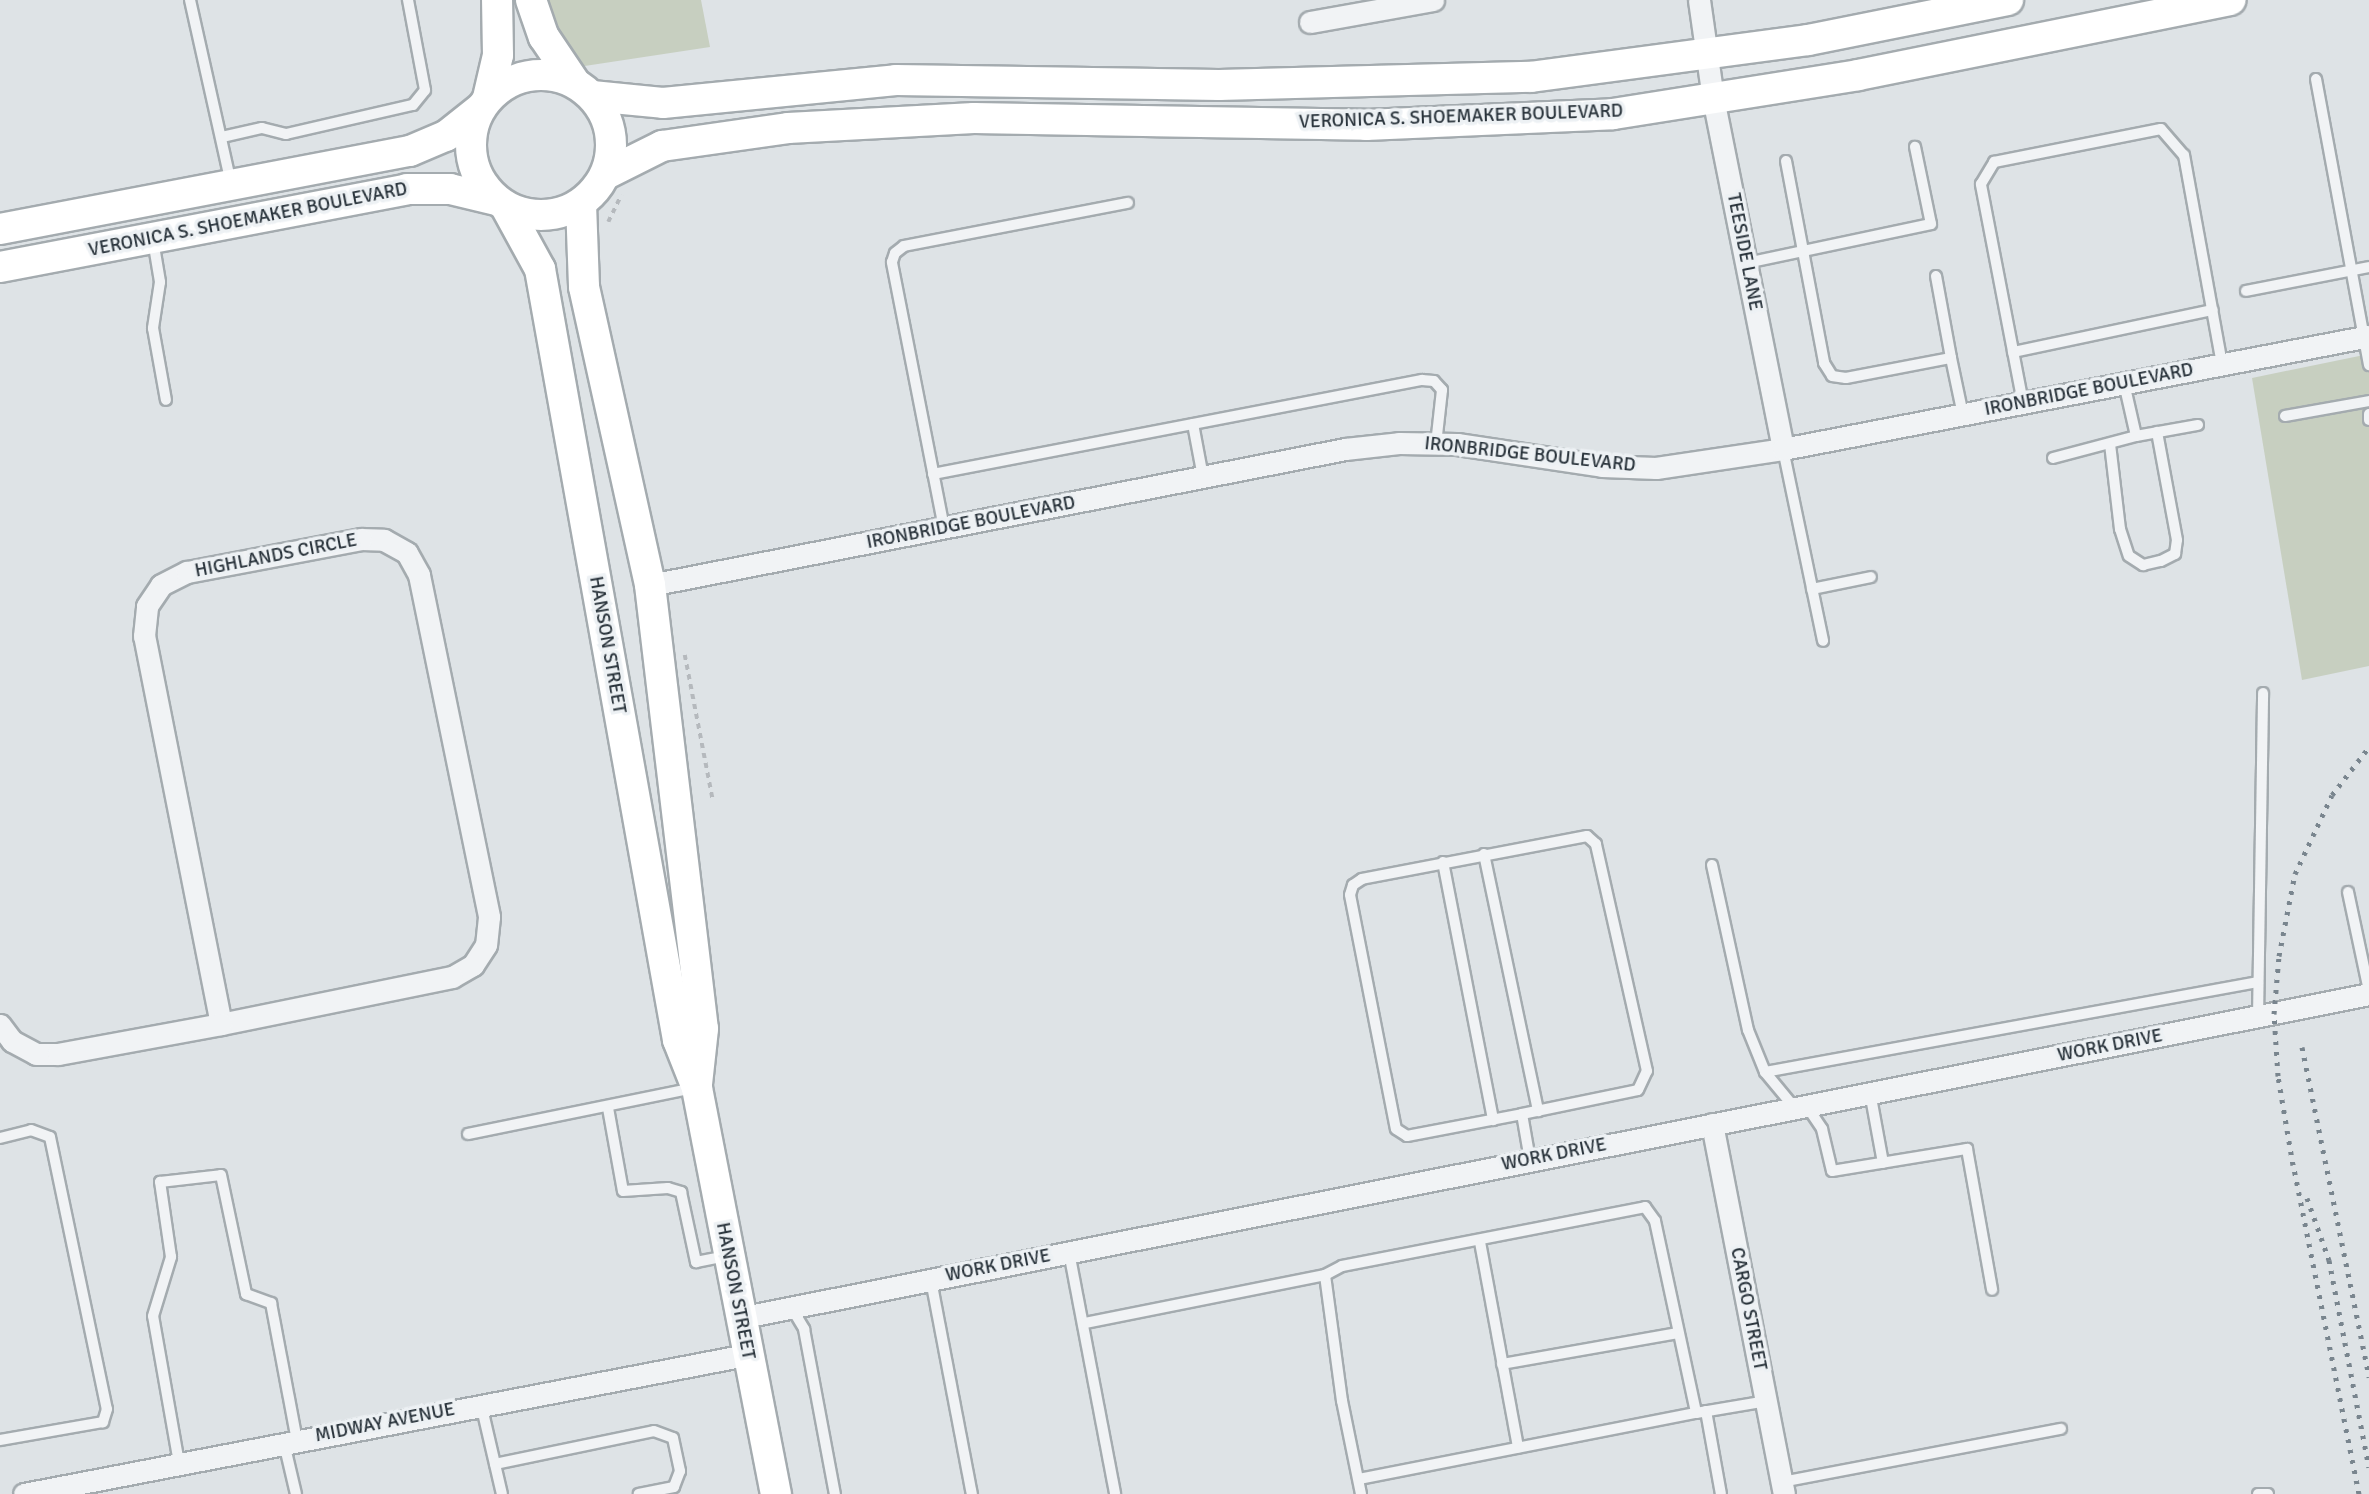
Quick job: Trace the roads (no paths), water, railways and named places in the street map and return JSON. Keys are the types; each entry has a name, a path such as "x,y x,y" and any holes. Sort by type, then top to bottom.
{"street":[{"name":"HANSON STREET","path":"497,0 498,55 470,148 474,167 501,203 540,269 678,1040 697,1088 746,1355 776,1494"},
{"path":"501,203 544,216 581,204 615,183 611,132 544,37 531,0"},
{"path":"1310,22 1403,3 1433,0"},
{"name":"TEESIDE LANE","path":"1699,0 1713,98 1783,449"},
{"name":"VERONICA S. SHOEMAKER BOULEVARD","path":"583,89 663,103 896,80 1219,85 1531,77 1808,40 2008,0"},
{"name":"VERONICA S. SHOEMAKER BOULEVARD","path":"615,183 662,146 788,128 974,118 1366,125 1613,114 1858,75 2231,0"},
{"path":"484,104 520,77 538,74 583,89"},
{"name":"VERONICA S. SHOEMAKER BOULEVARD","path":"0,229 410,151 446,136 484,104"},
{"name":"VERONICA S. SHOEMAKER BOULEVARD","path":"0,267 407,189 450,189 501,203"},
{"name":"HANSON STREET","path":"581,204 584,287 650,585 703,1029 697,1088"},
{"name":"IRONBRIDGE BOULEVARD","path":"650,585 1345,449 1436,443 1602,466 1656,468 1783,449 2367,336"},
{"name":"HIGHLANDS CIRCLE","path":"0,1025 12,1041 36,1054 58,1054 220,1024 452,977 473,965 486,945 489,918 419,575 407,553 384,540 361,538 187,572 161,585 147,606 144,636 220,1024"},
{"name":"WORK DRIVE","path":"739,1318 1870,1092 2258,1018 2369,992"},
{"name":"CARGO STREET","path":"1712,1125 1783,1488"},
{"name":"MIDWAY AVENUE","path":"24,1494 746,1355"}],"lane":[{"path":"190,0 231,187"},
{"path":"222,137 262,128 286,134 412,105 425,90 408,0"},
{"path":"2316,79 2367,336 2369,365"},
{"path":"2023,403 1982,184 1994,162 2161,129 2184,155 2222,364"},
{"path":"1746,263 1931,225 1915,147"},
{"path":"1786,161 1824,363 1832,376 1846,378 1951,358"},
{"path":"944,528 892,262 895,253 904,246 1128,203"},
{"path":"152,238 160,282 153,328 166,400"},
{"path":"2246,291 2369,267"},
{"path":"1936,276 1962,415"},
{"path":"2014,352 2213,310"},
{"path":"933,474 1422,380 1434,381 1442,390 1436,443"},
{"path":"2124,383 2136,436"},
{"path":"2285,416 2369,401"},
{"path":"2369,414 2369,420"},
{"path":"1193,424 1203,477"},
{"path":"2053,458 2136,436 2198,425"},
{"path":"2110,444 2120,529 2129,556 2143,565 2161,561 2175,554 2177,540 2157,432"},
{"path":"1783,449 1823,641"},
{"path":"1812,589 1871,577"},
{"path":"2258,1018 2263,694"},
{"path":"1578,834 1596,844 1647,1071 1638,1090 1407,1136 1396,1129 1350,895 1353,885 1362,879 1443,862 1578,834"},
{"path":"1484,854 1538,1111"},
{"path":"1443,862 1493,1120"},
{"path":"1712,865 1748,1030 1765,1072 1822,1129 1832,1171 1967,1149 1992,1290"},
{"path":"2348,892 2369,992"},
{"path":"1765,1072 2258,982"},
{"path":"468,1134 697,1088"},
{"path":"1870,1092 1883,1163"},
{"path":"608,1108 623,1192 681,1192 696,1262 728,1256"},
{"path":"1522,1115 1530,1160"},
{"path":"0,1138 31,1130 50,1137 107,1409 103,1422 0,1440"},
{"path":"179,1464 153,1316 171,1257 160,1182 221,1175 246,1294 271,1303 296,1494"},
{"path":"1085,1322 1325,1275 1342,1266 1480,1242 1645,1207 1655,1222 1678,1333 1721,1494"},
{"path":"1480,1242 1518,1448"},
{"path":"1069,1252 1085,1322 1115,1494"},
{"path":"1325,1275 1361,1494"},
{"path":"931,1280 972,1494"},
{"path":"791,1307 804,1329 835,1494"},
{"path":"1502,1364 1678,1333"},
{"path":"1359,1479 1767,1401"},
{"path":"481,1404 502,1494"},
{"path":"1783,1488 2062,1429"},
{"path":"495,1464 654,1431 673,1438 680,1471 674,1487 639,1494"},
{"path":"2258,1494 2267,1494"}],"railway":[{"path":"2359,1494 2293,1165 2278,1076 2274,1014 2279,956 2295,874 2332,795 2369,747"},
{"path":"2302,1047 2369,1377"},
{"path":"2307,1198 2329,1260 2369,1467"}]}
